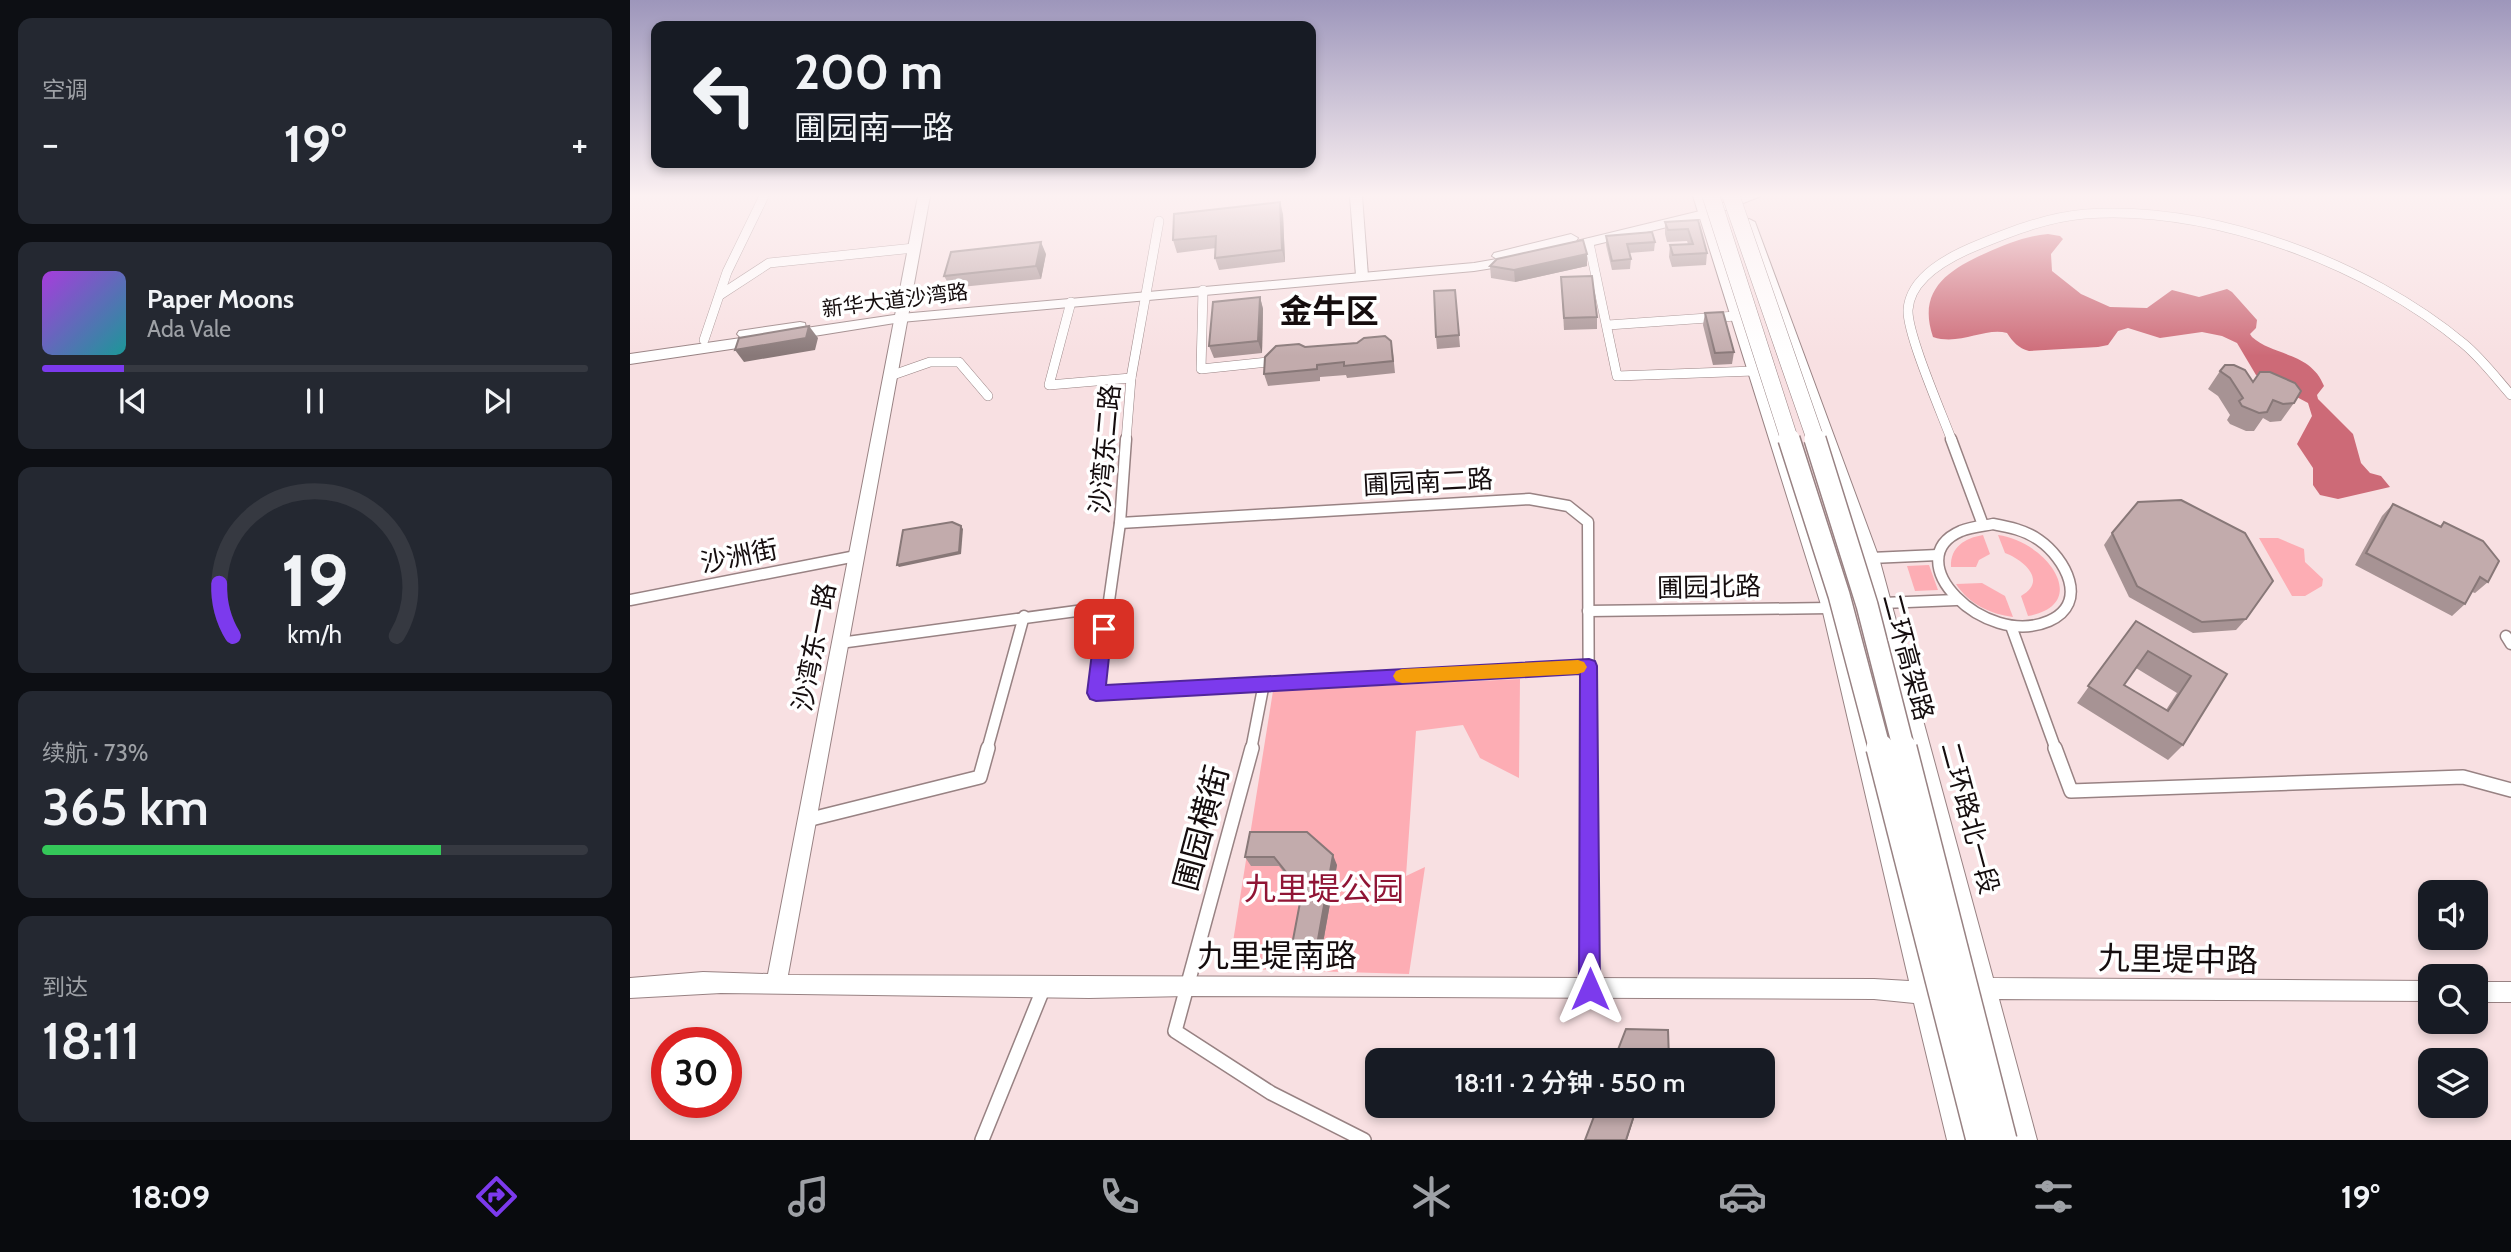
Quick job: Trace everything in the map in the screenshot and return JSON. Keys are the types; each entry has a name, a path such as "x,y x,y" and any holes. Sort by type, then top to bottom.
{"highway":[{"name":"二环高架路","path":"1720,249 1839,595 1938,969 1980,1140"},
{"name":"二环高架路","path":"1755,249 1867,606 2003,1140"}],"main road":[{"name":"新华大道沙湾路","path":"630,359 902,314 1070,302 1148,291 1203,290 1499,256 1525,249"},
{"name":"新华大道沙湾路","path":"630,352 902,314 1362,272 1501,264 1563,249"}],"street":[{"path":"704,340 727,272 738,249"},
{"path":"720,295 769,263 902,249"},
{"name":"沙湾东一路","path":"776,985 914,249"},
{"name":"沙湾东二路","path":"1155,249 1131,378 1120,523 1106,607 1096,693 1264,683"},
{"path":"1360,249 1362,272"},
{"path":"1590,249 1618,376 1754,370"},
{"path":"1717,249 1830,608 1925,993 1958,1140"},
{"name":"二环路北一段","path":"1759,249 1871,558 2026,1140"},
{"path":"1970,249 1936,267 1918,285 1908,310 1912,332 1983,525"},
{"path":"2290,249 2352,276 2431,320 2465,345 2511,395"},
{"path":"1203,290 1201,369 1268,362"},
{"path":"1070,302 1049,385 1131,378"},
{"path":"1608,326 1736,316"},
{"path":"890,376 930,362 959,362 988,396"},
{"name":"圃园南二路","path":"1120,523 1529,499 1556,502 1578,510 1588,522 1590,989"},
{"path":"1983,525 2015,528 2037,538 2055,551 2067,568 2072,584 2071,600 2062,613 2048,622 2011,626 1986,620 1956,600 1940,578 1938,555 1942,545 1954,533 1971,526 1983,525"},
{"path":"1871,558 1938,555"},
{"name":"沙洲街","path":"630,600 856,556"},
{"path":"1883,603 1956,600"},
{"path":"840,643 1106,607"},
{"name":"圃园北路","path":"1588,611 1830,608"},
{"path":"807,820 980,777 1024,616"},
{"path":"2011,626 2071,791 2463,777 2511,790"},
{"path":"1264,683 1589,666"},
{"name":"圃园横街","path":"1264,683 1253,744 1175,1031 1271,1093 1364,1140"},
{"name":"九里堤南路","path":"630,988 729,981 776,985 1044,988 1187,986 1874,989 1925,993"},
{"path":"982,1140 1044,988"},
{"name":"九里堤中路","path":"1925,993 1987,988 2418,992"},
{"path":"2488,992 2511,992"}],"green space":[{"path":"1983,535 1990,554 1979,560 1976,567 1951,567 1953,554 1960,545 1970,538"},
{"path":"1998,535 2032,548 2046,560 2055,573 2060,587 2057,599 2047,609 2028,616 2021,596 2033,584 2033,578 2026,566 2005,553"},
{"path":"2259,538 2278,538 2304,549 2305,562 2323,579 2322,586 2305,596 2292,596"},
{"path":"1929,565 1938,590 1915,591 1907,566"},
{"path":"1982,583 2005,596 2013,617 1981,607 1967,597 1956,584"},
{"name":"九里堤公园","path":"1520,679 1519,778 1480,758 1463,725 1416,731 1406,876 1425,867 1409,974 1245,969 1232,948 1273,691"}],"shaded area":[{"path":"1996,249 2055,249 2051,254 2052,271 2081,294 2110,307 2147,308 2172,290 2199,297 2227,289 2257,320 2256,328 2250,334 2252,337 2301,361 2318,375 2324,386 2317,395 2318,399 2353,434 2361,463 2370,473 2381,476 2390,487 2338,499 2320,495 2313,485 2313,468 2297,444 2312,416 2308,403 2256,375 2237,343 2222,336 2202,332 2160,338 2128,328 2118,331 2108,345 2029,351 2016,344 2007,333 1990,332 1953,339 1933,337 1929,306 1933,294 1948,275"}],"building":[{"path":"1040,249 1036,266 944,276 951,252"},
{"path":"1215,249 1282,249 1282,250 1215,258"},
{"path":"1541,249 1586,249 1587,254 1514,270 1490,266 1497,259"},
{"path":"1609,249 1628,249 1631,259 1612,261"},
{"path":"1671,249 1706,249 1707,253 1673,255"},
{"path":"1592,276 1597,317 1564,318 1561,277"},
{"path":"1455,290 1459,335 1436,337 1434,291"},
{"path":"1260,297 1258,341 1209,346 1213,302"},
{"path":"1723,312 1734,352 1715,353 1705,313"},
{"path":"809,326 806,338 735,350 739,338"},
{"path":"1385,336 1391,341 1393,361 1344,366 1344,362 1317,365 1317,369 1264,374 1265,357 1276,346 1357,343 1364,338"},
{"path":"2225,365 2234,365 2245,370 2253,382 2260,372 2270,372 2295,383 2301,391 2294,403 2283,404 2273,400 2267,412 2259,413 2242,406 2239,401 2243,398 2230,378 2220,371"},
{"path":"2181,500 2245,533 2273,581 2246,619 2202,622 2137,586 2112,533 2138,502"},
{"path":"2393,504 2441,527 2444,522 2483,541 2499,561 2488,582 2480,577 2465,604 2366,553"},
{"path":"952,522 961,526 959,552 897,565 903,530"},
{"path":"2136,621 2227,674 2183,745 2088,686","holes":["2148,651 2191,676 2168,711 2124,685"]},
{"path":"1250,832 1307,832 1333,855 1317,945 1292,945 1302,892 1274,857 1245,857"},
{"path":"1626,1029 1668,1030 1669,1048 1619,1048"},
{"path":"1593,1118 1633,1118 1626,1140 1585,1140"}],"slow traffic":[{"path":"1402,676 1578,667"}],"district":[{"name":"金牛区","path":"1329,311"}],"route":[{"path":"1104,629 1096,693 1589,666 1590,989"}]}
